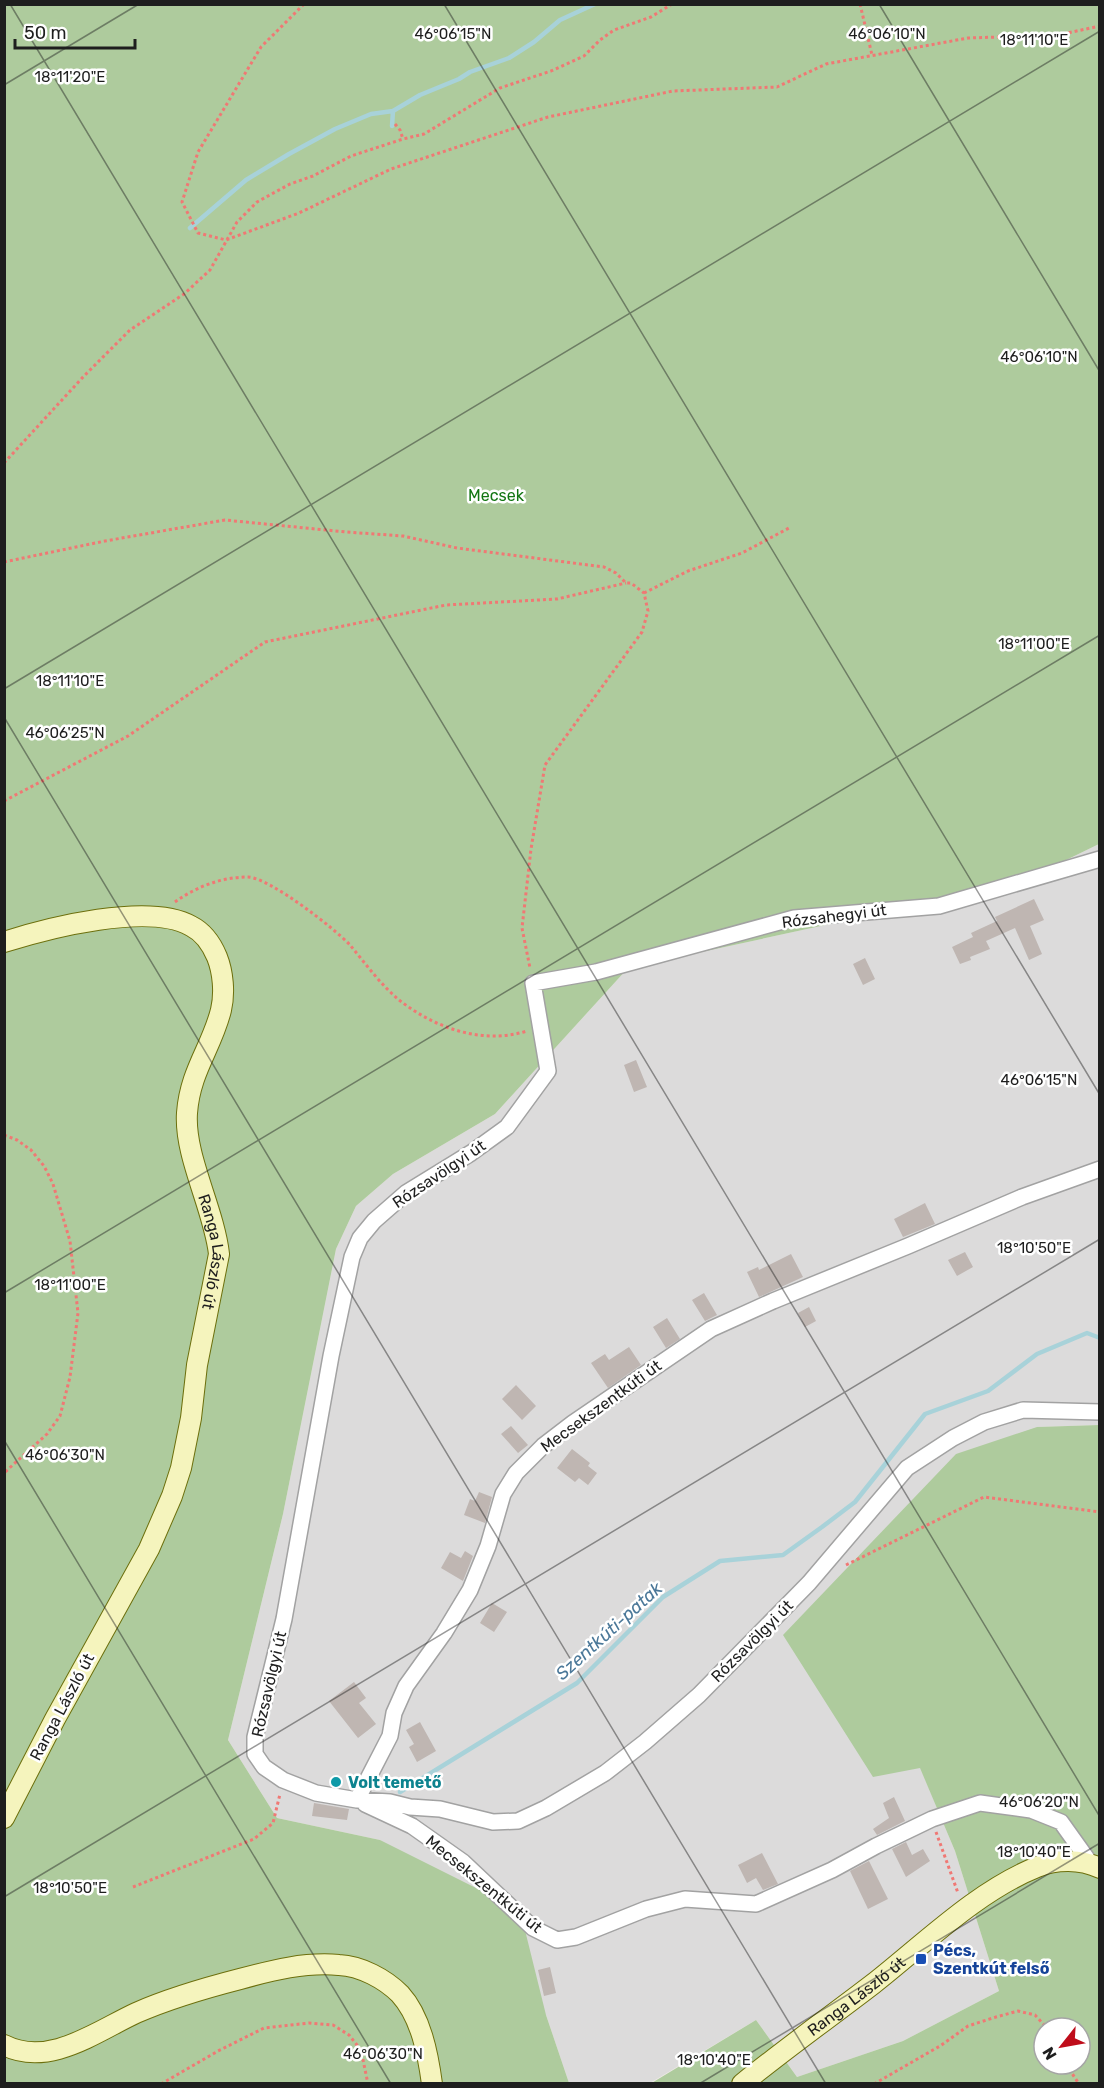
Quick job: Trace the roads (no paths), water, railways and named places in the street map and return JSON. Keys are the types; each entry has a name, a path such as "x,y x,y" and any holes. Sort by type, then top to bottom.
{"main road":[{"name":"Ranga László út","path":"4,942 88,921 154,917 190,925 202,934 214,951 221,968 223,990 221,1010 193,1077 187,1115 189,1138 217,1235 219,1254 217,1275 197,1365 191,1418 181,1468 172,1496 149,1549 55,1719 4,1818"},
{"name":"Ranga László út","path":"742,2084 987,1894 1018,1875 1062,1860 1095,1866"},
{"path":"4,2045 14,2050 31,2053 50,2051 94,2036 135,2013 213,1986 301,1965 341,1965 376,1976 400,1994 411,2010 420,2033 432,2084"}],"street":[{"name":"Rózsahegyi út","path":"533,983 596,972 794,918 939,906 1100,859"},
{"name":"Rózsavölgyi út","path":"533,983 548,1071 507,1128 406,1193 374,1221 360,1238 352,1257 331,1356 284,1619 255,1737 255,1754 264,1767 283,1780 316,1793 357,1800 390,1802 410,1807 440,1809 493,1822 518,1821 546,1808 605,1773 699,1695 809,1583 907,1468 953,1438 984,1422 1023,1410 1100,1412"},
{"name":"Mecsekszentkúti út","path":"1095,1866 1060,1822 1031,1810 980,1803 932,1819 832,1870 756,1904 685,1899 646,1909 576,1937 557,1940 533,1928 462,1862 412,1826 357,1800 390,1736 394,1713 406,1686 444,1633 470,1590 488,1546 503,1494 516,1473 543,1446 711,1329 772,1301 1022,1197 1100,1169"}],"waterway":[{"path":"190,228 246,180 289,154 335,129 371,114 393,111 420,95 470,72 509,58 534,42 560,20 595,4"},
{"path":"392,126 393,111"},
{"name":"Szentkúti-patak","path":"400,1792 577,1683 663,1597 720,1561 783,1555 822,1527 855,1502 925,1414 988,1391 1037,1354 1087,1333 1100,1338"}],"place":[{"name":"Volt temető","path":"336,1782"},
{"name":"Pécs, Szentkút felső","path":"921,1959"}],"park label":[{"name":"Mecsek","path":"496,495"}]}
